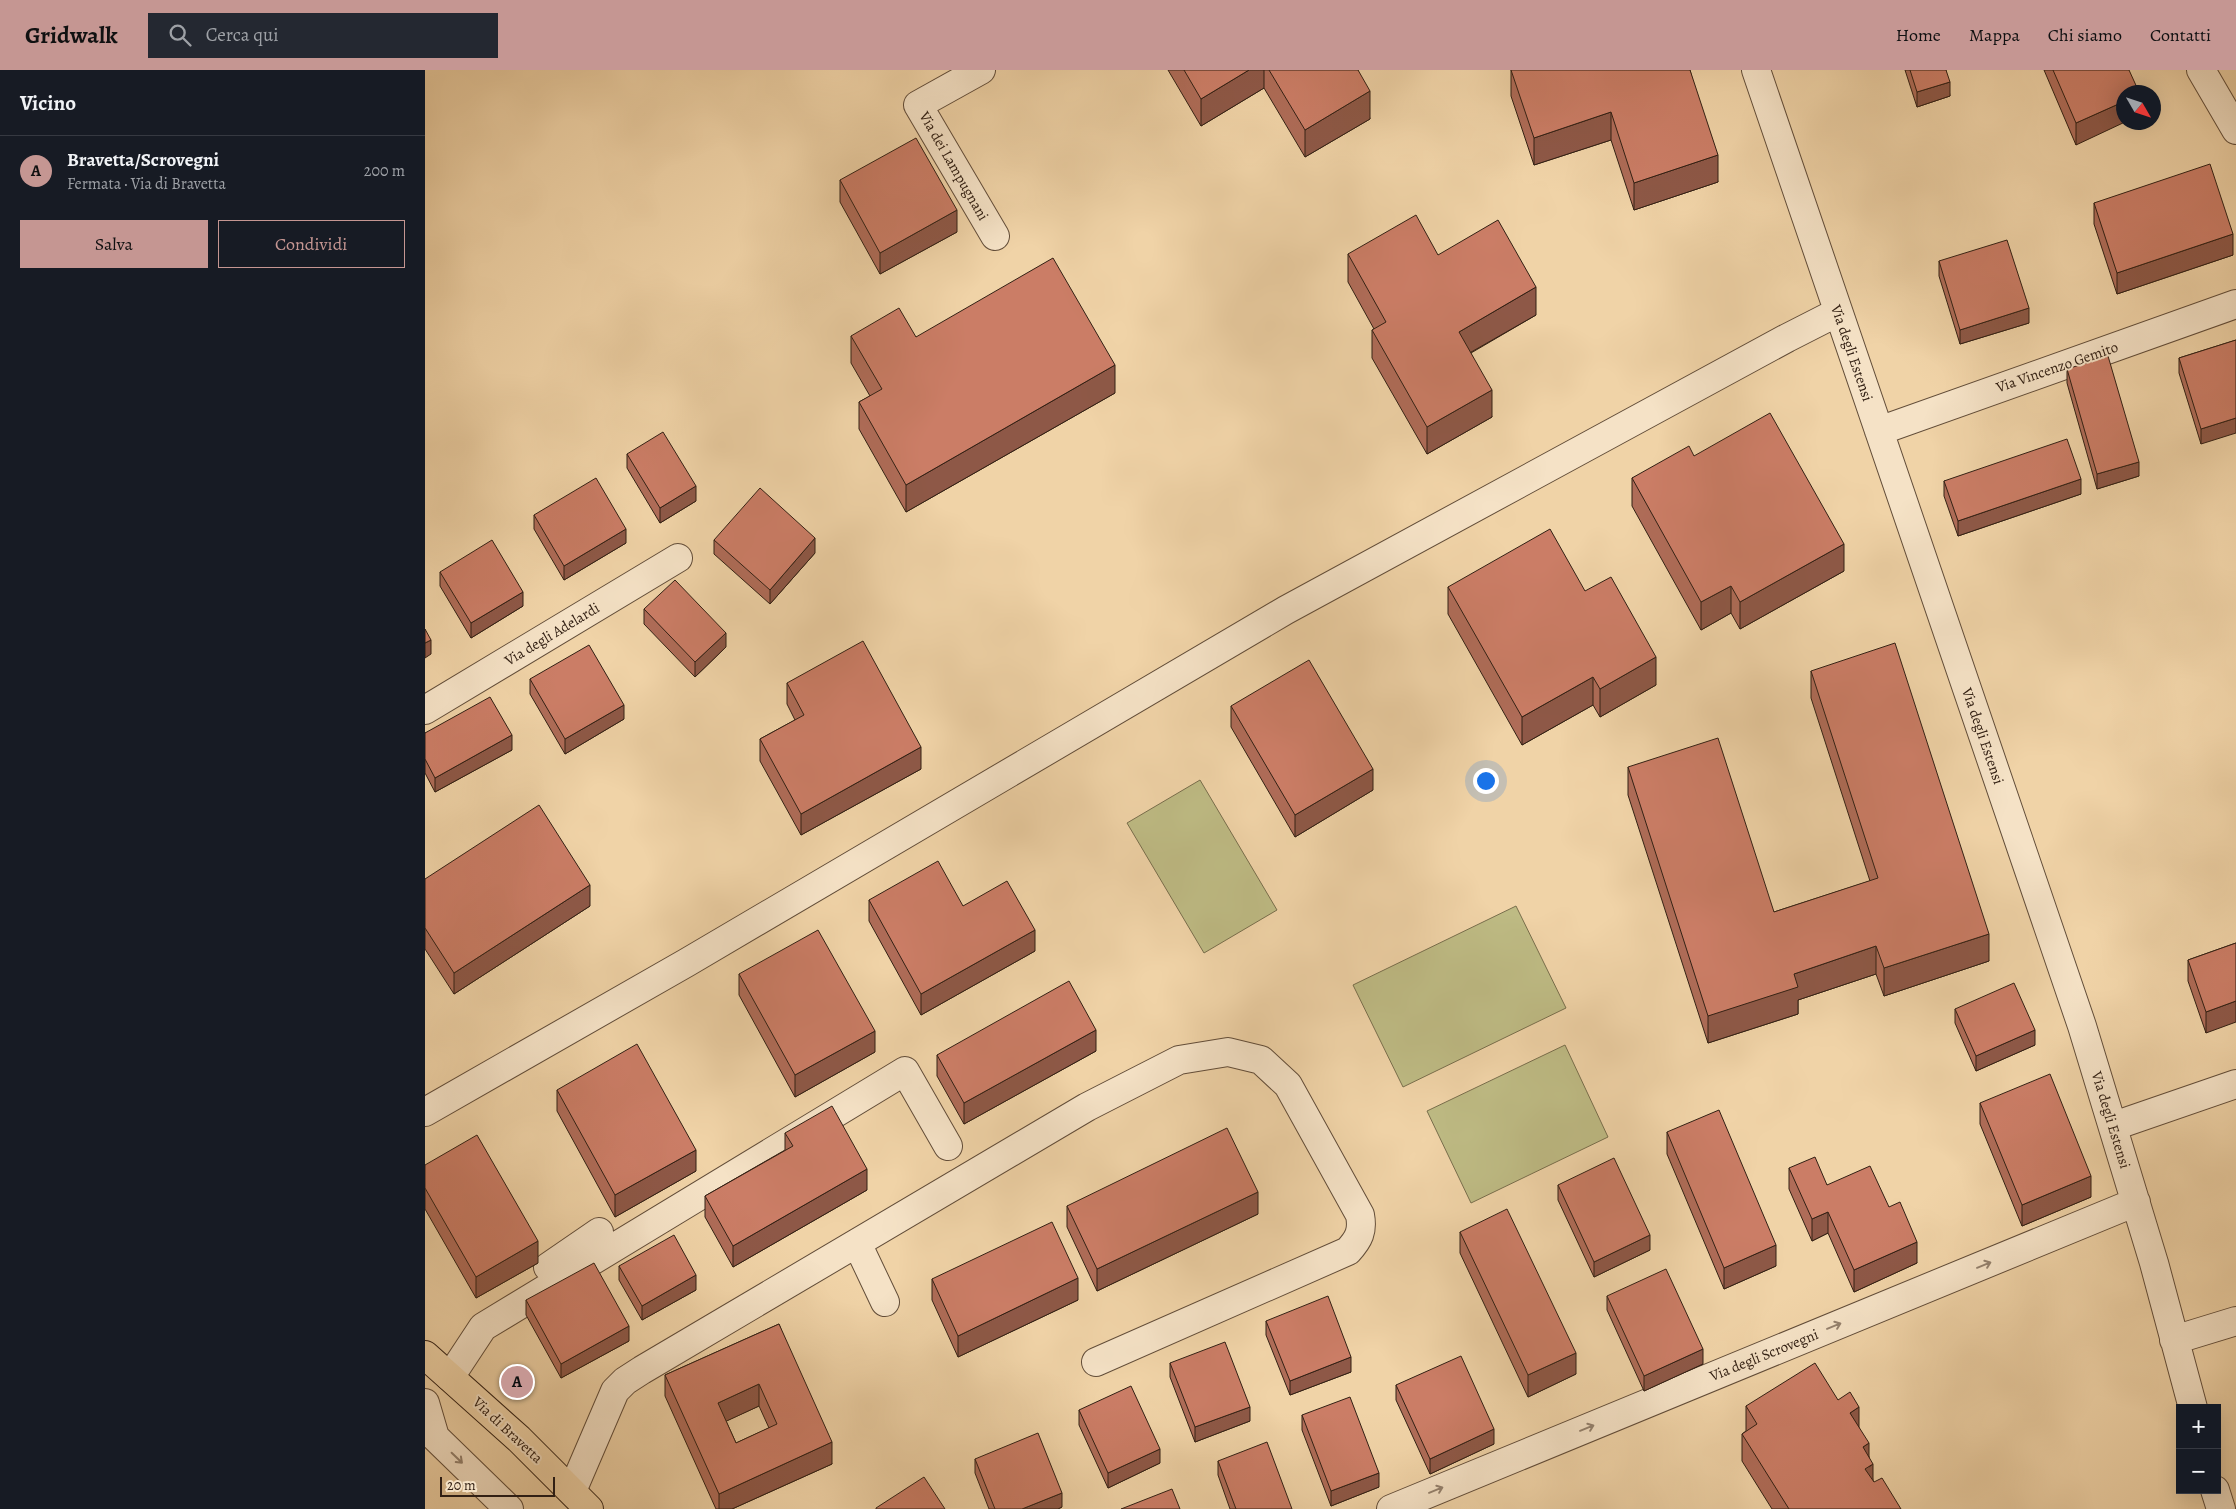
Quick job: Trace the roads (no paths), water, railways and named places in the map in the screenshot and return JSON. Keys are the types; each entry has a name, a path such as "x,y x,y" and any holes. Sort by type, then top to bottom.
{"main road":[{"name":"Via di Bravetta","path":"425,1355 451,1377 580,1500"}],"street":[{"name":"Via dei Lampugnani","path":"981,70 919,105 995,236"},
{"name":"Via degli Estensi","path":"1756,70 2082,1026 2137,1202 2192,1404"},
{"path":"2201,70 2236,130"},
{"name":"Via Vincenzo Gemito","path":"1879,430 2236,304"},
{"path":"425,1112 695,958 1286,610 1838,312"},
{"name":"Via degli Adelardi","path":"425,710 679,558"},
{"path":"580,1500 615,1392 625,1381 1087,1107 1179,1060 1228,1052 1261,1060 1288,1085 1360,1215 1362,1226 1358,1240 1348,1251 1096,1362"},
{"path":"483,1326 905,1071 948,1146"},
{"path":"2114,1126 2236,1084"},
{"name":"Via degli Scrovegni","path":"1391,1509 2137,1202"},
{"path":"451,1377 483,1326 487,1310 599,1232"},
{"path":"857,1243 885,1302"},
{"path":"2174,1340 2236,1321"},
{"path":"425,1403 435,1437 509,1509"},
{"path":"2216,1494 2221,1509"}],"place":[{"name":"Bravetta/Scrovegni","path":"517,1382"}]}
